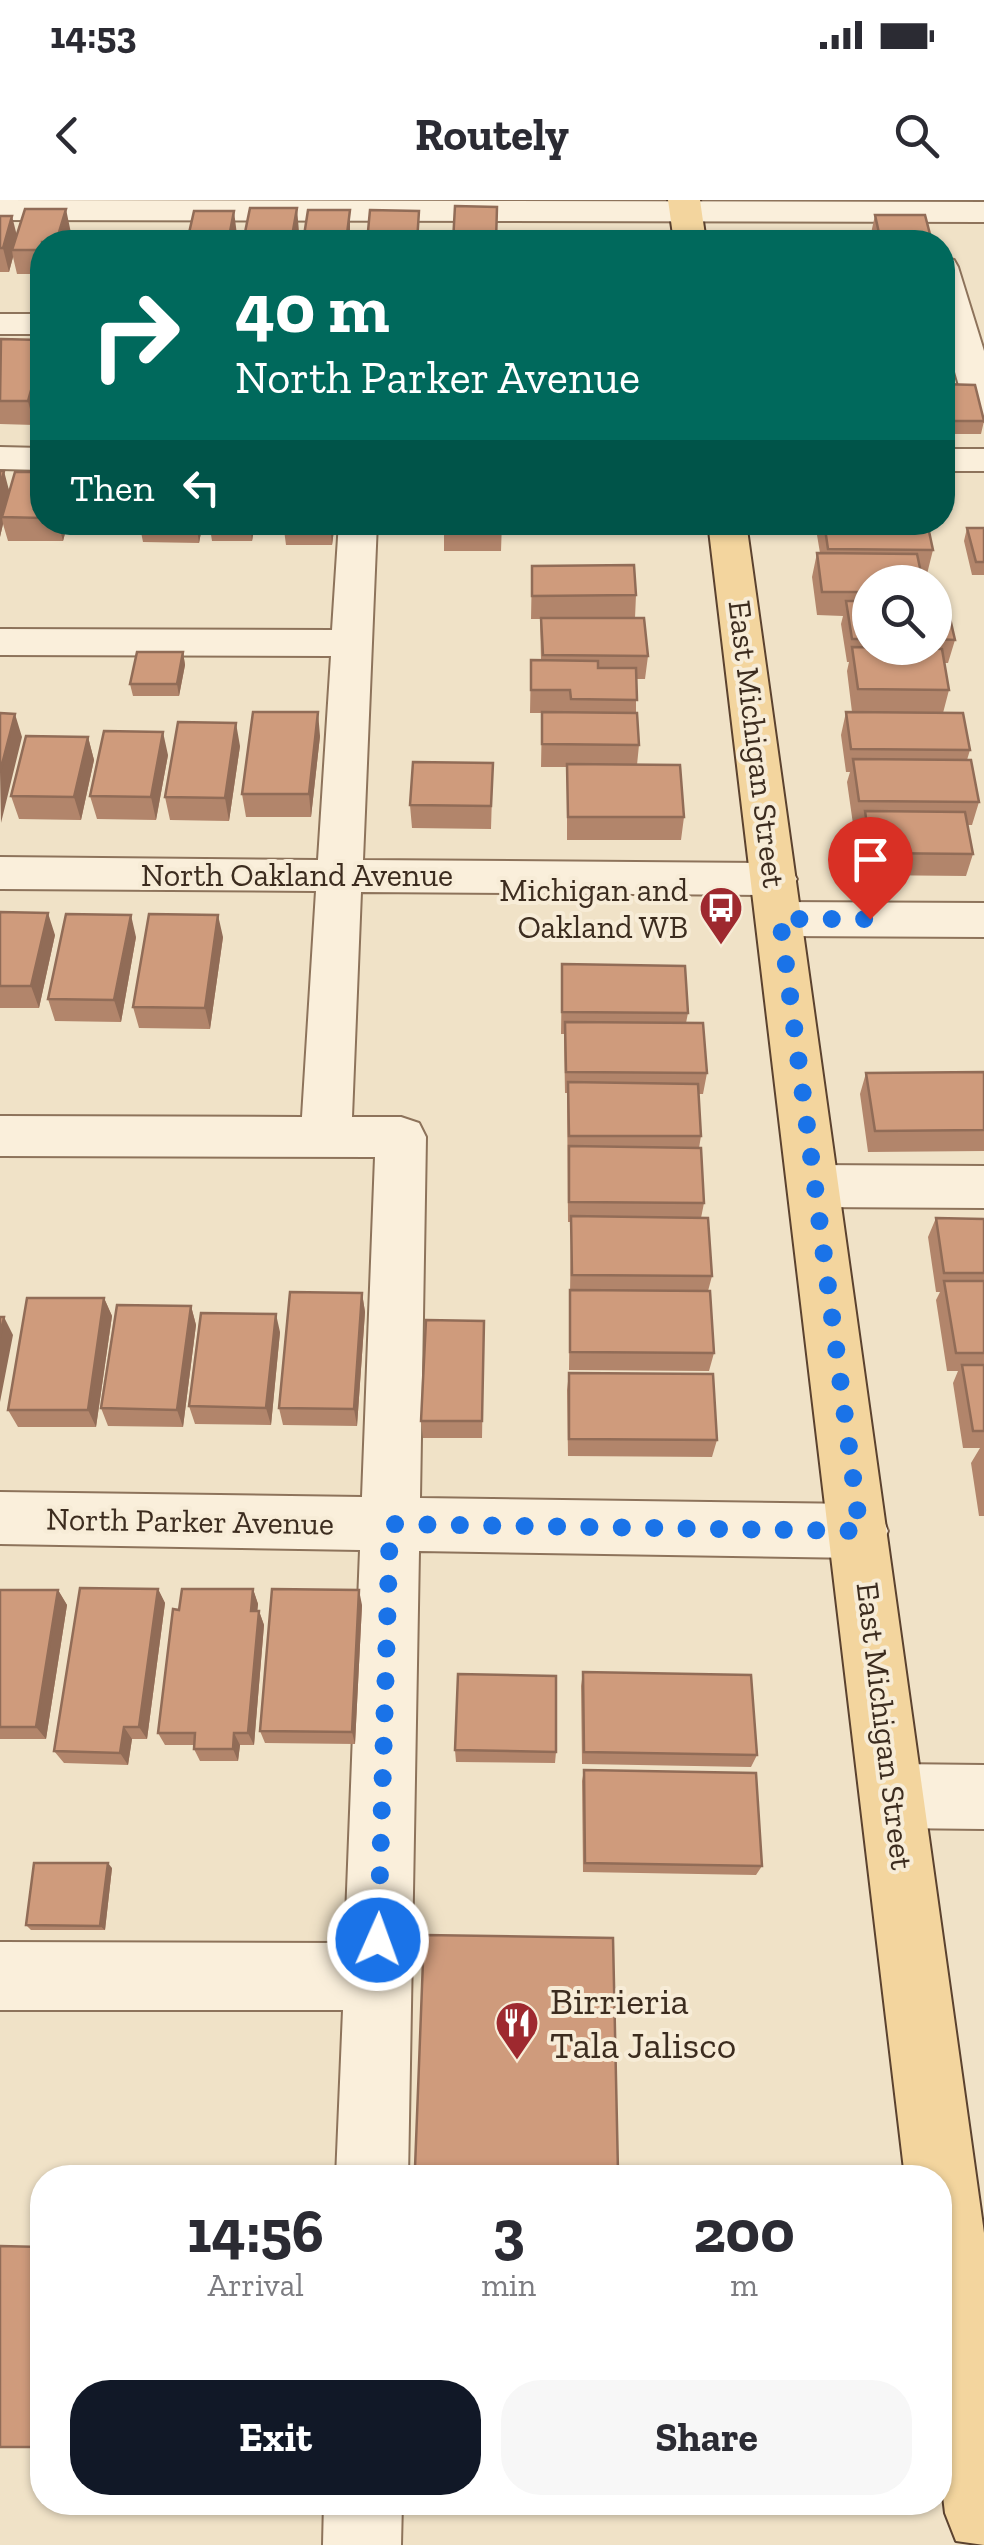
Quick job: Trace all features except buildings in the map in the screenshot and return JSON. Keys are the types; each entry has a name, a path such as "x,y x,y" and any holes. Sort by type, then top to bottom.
{"main road":[{"name":"East Michigan Street","path":"730,535 940,2165"},
{"name":"East Michigan Street","path":"952,2258 984,2513"}],"street":[{"path":"0,210 442,218 928,218 984,212"},
{"path":"955,296 973,334 984,410"},
{"path":"0,324 30,324"},
{"path":"0,458 30,459"},
{"path":"955,460 984,460"},
{"path":"326,1137 357,535"},
{"path":"0,642 352,643"},
{"name":"North Oakland Avenue","path":"0,873 340,876 777,899 984,920"},
{"path":"0,1136 401,1138 372,2165"},
{"path":"814,1186 984,1187"},
{"name":"North Parker Avenue","path":"0,1518 860,1531"},
{"path":"894,1796 984,1797"},
{"path":"0,1976 377,1977"},
{"path":"362,2545 363,2515"}],"place":[{"name":"Michigan and Oakland WB","path":"721,946"},
{"name":"Birrieria Tala Jalisco","path":"517,2061"}],"route":[{"path":"378,1940 390,1524 860,1531 780,919 870,919"}]}
